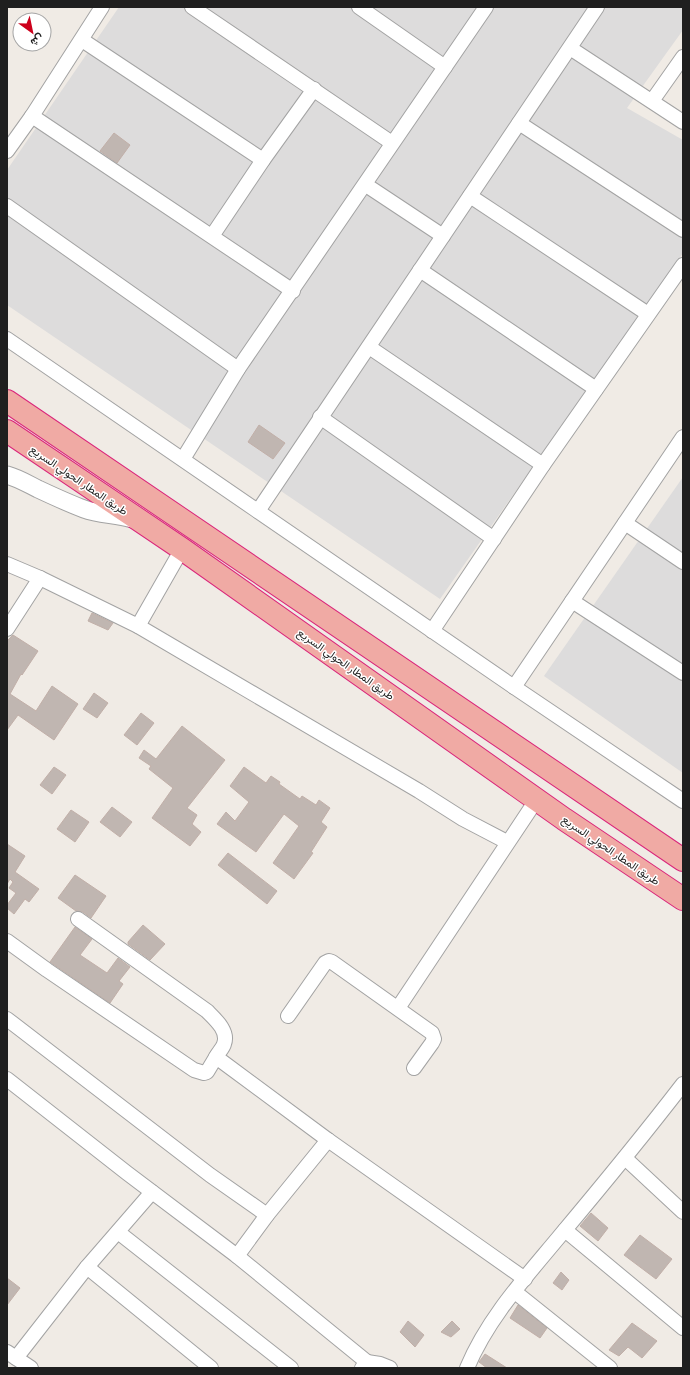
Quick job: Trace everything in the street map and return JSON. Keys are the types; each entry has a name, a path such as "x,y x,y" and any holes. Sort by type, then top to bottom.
{"highway":[{"path":"7,401 683,860"},
{"name":"طريق المطار الحولي السريع","path":"7,431 182,549 564,818 683,899"},
{"path":"564,818 574,813 578,808 582,797 582,791"},
{"path":"615,853 615,847 620,836 628,828 634,826"}],"street":[{"path":"7,151 32,116 102,7"},
{"path":"192,7 392,143"},
{"path":"359,7 445,67"},
{"path":"182,459 238,369 366,185 392,143 486,7"},
{"path":"258,511 570,48 593,9"},
{"path":"82,40 263,160"},
{"path":"570,48 683,122"},
{"path":"652,101 683,57"},
{"path":"212,236 263,160 314,89"},
{"path":"32,116 293,291"},
{"path":"520,122 683,230"},
{"path":"366,185 443,236"},
{"path":"470,196 648,314"},
{"path":"7,206 238,369"},
{"path":"432,631 543,465 683,265"},
{"path":"420,270 596,389"},
{"path":"7,339 432,631 683,801"},
{"path":"368,347 543,465"},
{"path":"320,417 494,539"},
{"path":"514,687 625,523 679,452 683,437"},
{"path":"7,475 17,478 57,498 84,509 102,514 124,516 148,527"},
{"path":"625,523 683,562"},
{"path":"138,626 182,549"},
{"path":"7,564 40,578 138,626 419,791 463,819 508,842"},
{"path":"7,628 40,578"},
{"path":"572,600 683,673"},
{"path":"398,1008 537,799"},
{"path":"7,941 194,1070 204,1073 207,1072 224,1043 225,1035 216,1019 78,919"},
{"path":"288,1016 324,963 329,961 337,965 430,1030 434,1036 432,1043 414,1068"},
{"path":"7,1019 210,1175 267,1215"},
{"path":"216,1057 328,1140 525,1279"},
{"path":"7,1079 237,1256 365,1365 380,1364 390,1368"},
{"path":"468,1368 479,1342 492,1320 625,1158 683,1084"},
{"path":"237,1256 267,1215 328,1140"},
{"path":"625,1158 683,1212"},
{"path":"31,1368 12,1355 152,1192"},
{"path":"565,1230 683,1328"},
{"path":"118,1232 291,1368"},
{"path":"87,1267 211,1368"},
{"path":"515,1292 610,1368"}],"shaded area":[{"path":"119,7 683,7 683,30 627,108 683,140 683,253 440,599 7,305 7,170"},
{"path":"683,477 683,773 544,676"}],"building":[{"path":"114,133 130,145 117,163 100,151"},
{"path":"259,425 285,443 273,459 248,442"},
{"path":"92,613 113,623 108,630 88,621"},
{"path":"13,635 38,651 22,675 21,674 10,694 36,711 52,686 78,704 54,740 18,715 7,730 7,641"},
{"path":"94,693 108,703 97,718 83,709"},
{"path":"141,713 154,723 137,745 124,735"},
{"path":"182,726 225,760 187,808 197,815 192,824 201,832 190,846 152,818 173,788 149,769 151,766 139,758 144,750 156,759"},
{"path":"54,767 66,775 52,794 40,785"},
{"path":"244,767 266,783 271,776 280,782 279,784 300,799 302,796 316,805 319,800 330,808 321,822 327,827 311,852 313,853 294,879 273,863 299,826 284,814 256,852 217,824 226,812 235,821 249,802 230,786"},
{"path":"112,807 132,822 120,837 100,822"},
{"path":"71,810 89,822 75,842 57,829"},
{"path":"7,844 25,856 15,872 39,889 29,902 25,899 14,914 7,908 7,905 16,893 9,888 13,882 10,879 7,884"},
{"path":"228,853 277,891 267,904 218,865"},
{"path":"75,875 106,896 91,918 83,912 76,911 58,898"},
{"path":"143,925 165,944 150,960 128,944 128,942"},
{"path":"75,927 92,939 80,955 107,973 118,958 130,967 119,981 123,984 110,1003 50,962"},
{"path":"591,1213 608,1228 598,1241 580,1226"},
{"path":"640,1235 672,1259 656,1279 624,1255"},
{"path":"561,1272 569,1280 562,1290 553,1283"},
{"path":"7,1278 20,1288 7,1305"},
{"path":"518,1305 547,1328 540,1338 510,1318"},
{"path":"408,1321 424,1335 415,1347 400,1332"},
{"path":"452,1321 460,1329 451,1337 441,1332"},
{"path":"632,1323 657,1341 642,1358 628,1347 619,1356 609,1350"},
{"path":"485,1354 507,1368 487,1368 479,1362"}]}
